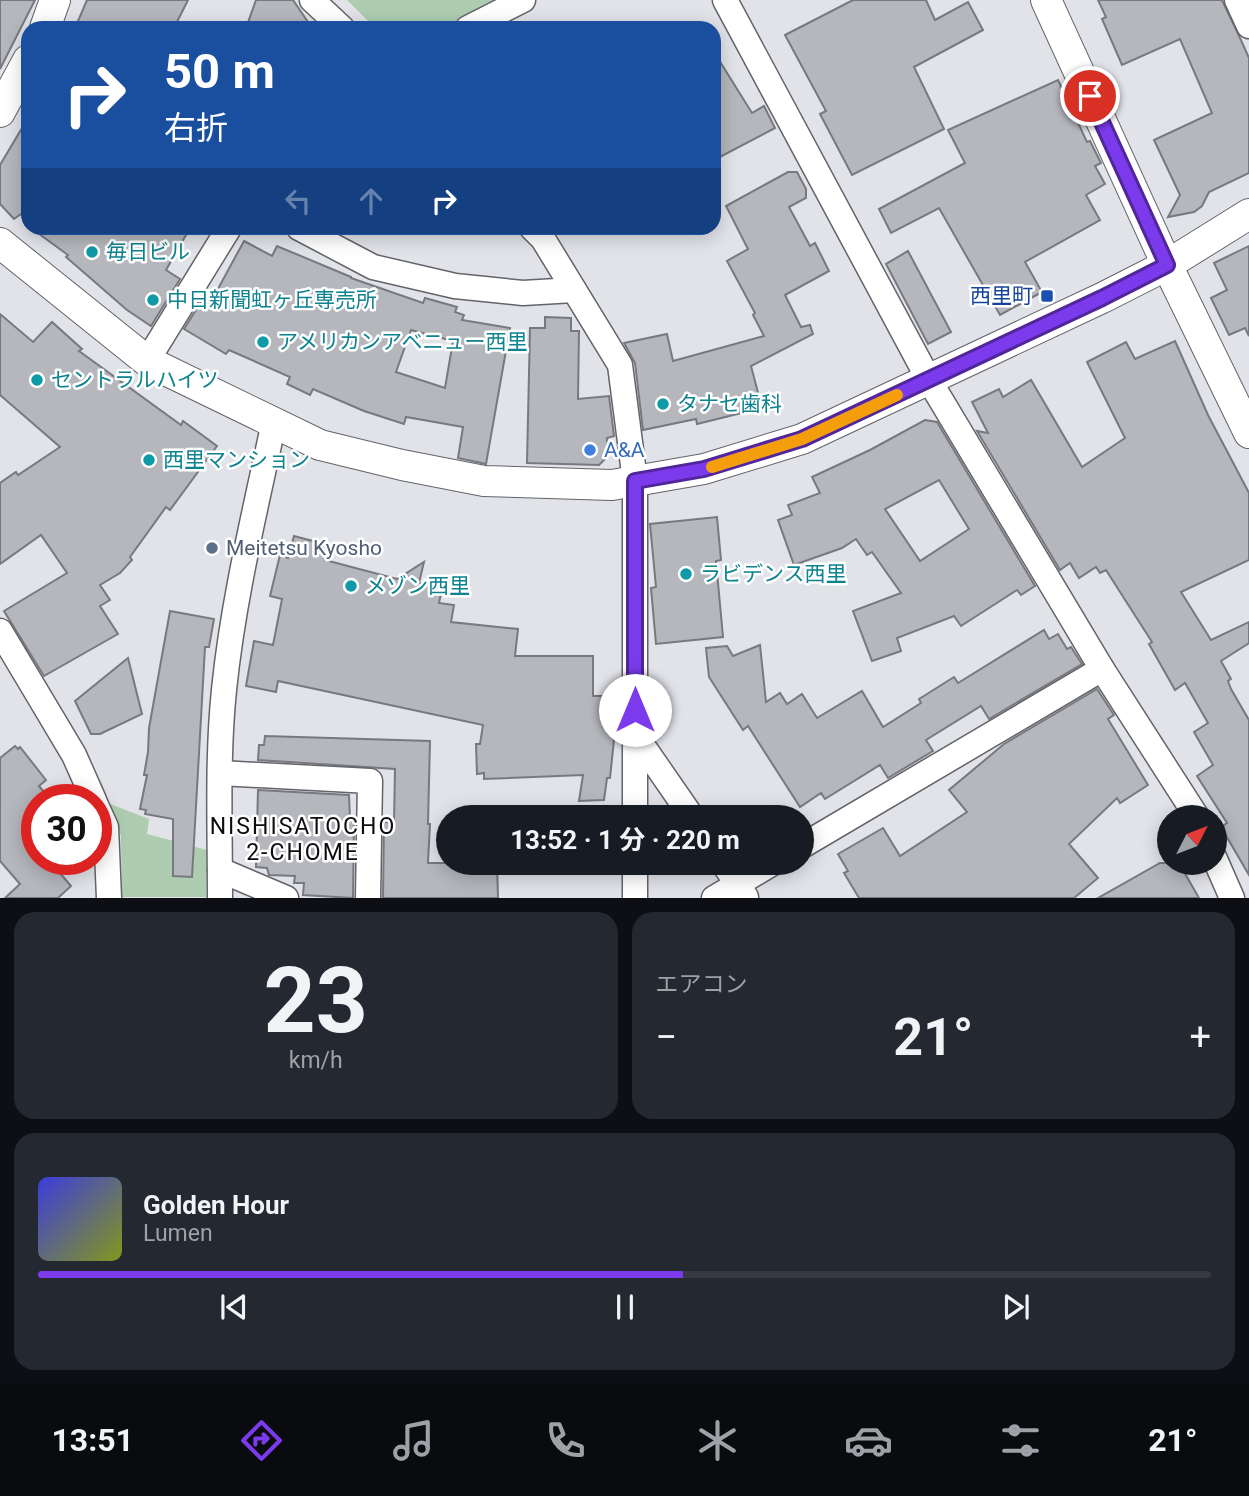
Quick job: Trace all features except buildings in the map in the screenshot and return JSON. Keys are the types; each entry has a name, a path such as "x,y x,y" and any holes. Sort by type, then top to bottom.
{"street":[{"path":"48,21 55,0"},
{"path":"482,21 523,0"},
{"path":"725,0 929,380 1102,669 1189,805"},
{"path":"1046,0 1167,265 1249,433"},
{"path":"1237,0 1249,26"},
{"path":"0,112 21,73"},
{"path":"0,243 147,361 320,445 484,481 612,485 704,469 802,439 1167,265 1249,214"},
{"path":"147,361 225,235"},
{"path":"312,235 373,267 443,283 523,293 574,290"},
{"path":"539,235 620,366 635,481 635,805"},
{"path":"220,898 220,773 224,690 245,557 274,422"},
{"path":"0,631 74,755 87,784"},
{"path":"814,839 1102,669"},
{"path":"635,736 684,805"},
{"path":"220,773 370,780 368,898"},
{"path":"220,870 286,898"},
{"path":"108,875 109,898"},
{"path":"635,875 635,898"},
{"path":"731,875 741,891"},
{"path":"714,898 741,891 759,875"},
{"path":"1222,875 1232,898"}],"green space":[{"path":"347,0 506,0 466,21 368,21"},
{"path":"112,805 149,819 147,834 207,850 206,897 122,897 121,836"}],"slow traffic":[{"path":"712,467 802,439 897,395"}],"place":[{"name":"毎日ビル","path":"92,252"},
{"name":"西里町","path":"1047,296"},
{"name":"中日新聞虹ヶ丘専売所","path":"153,300"},
{"name":"アメリカンアベニュー西里","path":"263,342"},
{"name":"セントラルハイツ","path":"37,380"},
{"name":"タナセ歯科","path":"663,404"},
{"name":"A&A","path":"590,450"},
{"name":"西里マンション","path":"149,460"},
{"name":"Meitetsu Kyosho","path":"212,548"},
{"name":"ラビデンス西里","path":"686,574"},
{"name":"メゾン西里","path":"351,586"}],"district":[{"name":"NISHISATOCHO 2-CHOME","path":"303,839"}],"route":[{"path":"635,710 635,481 704,469 802,439 1167,265 1090,96"}]}
